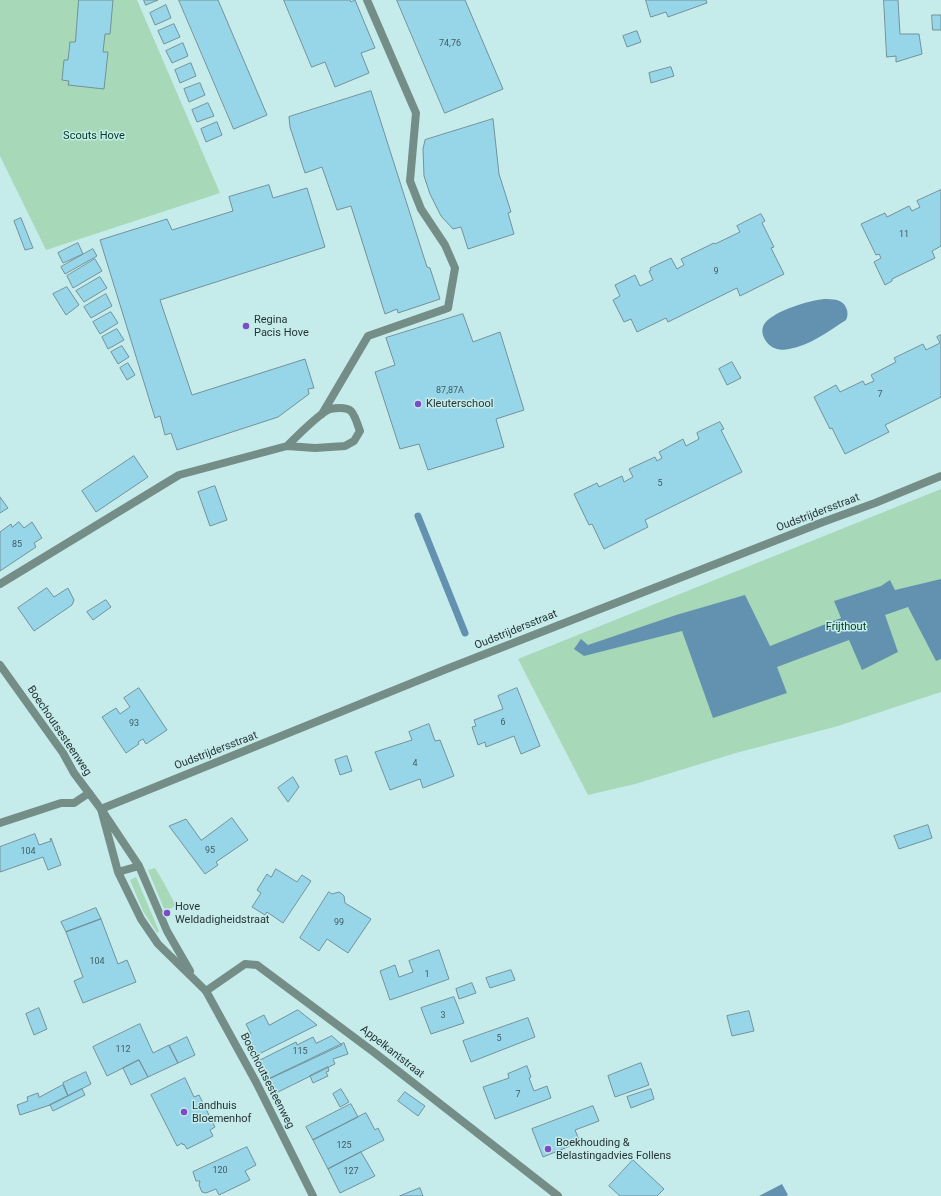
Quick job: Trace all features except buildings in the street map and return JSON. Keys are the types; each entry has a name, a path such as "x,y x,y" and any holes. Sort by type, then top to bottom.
{"street":[{"path":"322,414 368,336 448,308 455,268 445,245 421,209 410,181 416,113 367,0"},
{"path":"0,584 179,475 287,446 330,448 345,446 354,441 360,431 356,418 350,410 342,408 329,409 287,446"},
{"name":"Oudstrijdersstraat","path":"101,809 444,670 941,476"},
{"name":"Boechoutsesteenweg","path":"0,665 63,753 74,773 101,809 139,866 167,931 196,980"},
{"path":"0,823 61,803 74,803 89,793"},
{"name":"Boechoutsesteenweg","path":"101,809 118,872 141,919 158,944 206,991 256,1082 313,1196"},
{"path":"118,872 139,866"},
{"name":"Appelkantstraat","path":"206,991 245,964 257,965 353,1036 558,1196"}],"green space":[{"name":"Scouts Hove","path":"0,0 137,0 220,193 46,250 0,156"},
{"name":"Frijthout","path":"941,489 941,692 838,726 736,753 635,784 588,795 518,659"},
{"path":"155,868 176,906 165,911 148,870"},
{"path":"136,877 159,931 157,933 143,911 130,880"}],"water":[{"path":"824,299 840,301 843,303 848,314 846,320 819,338 804,345 786,350 773,347 764,338 762,330 765,323 770,318 784,310"},
{"path":"941,579 941,659 936,661 908,607 885,615 898,652 862,670 849,640 777,667 787,693 713,718 682,631 584,656 574,649 581,639 588,645 676,615 745,595 770,646 841,618 834,601 881,586 890,580 895,590"},
{"path":"782,1184 788,1195 759,1196"}],"waterway":[{"path":"418,516 465,633"}],"place":[{"name":"Regina Pacis Hove","path":"246,326"},
{"name":"Kleuterschool","path":"418,404"},
{"name":"Hove Weldadigheidstraat","path":"167,913"},
{"name":"Landhuis Bloemenhof","path":"184,1112"},
{"name":"Boekhouding & Belastingadvies Follens","path":"548,1149"}]}
